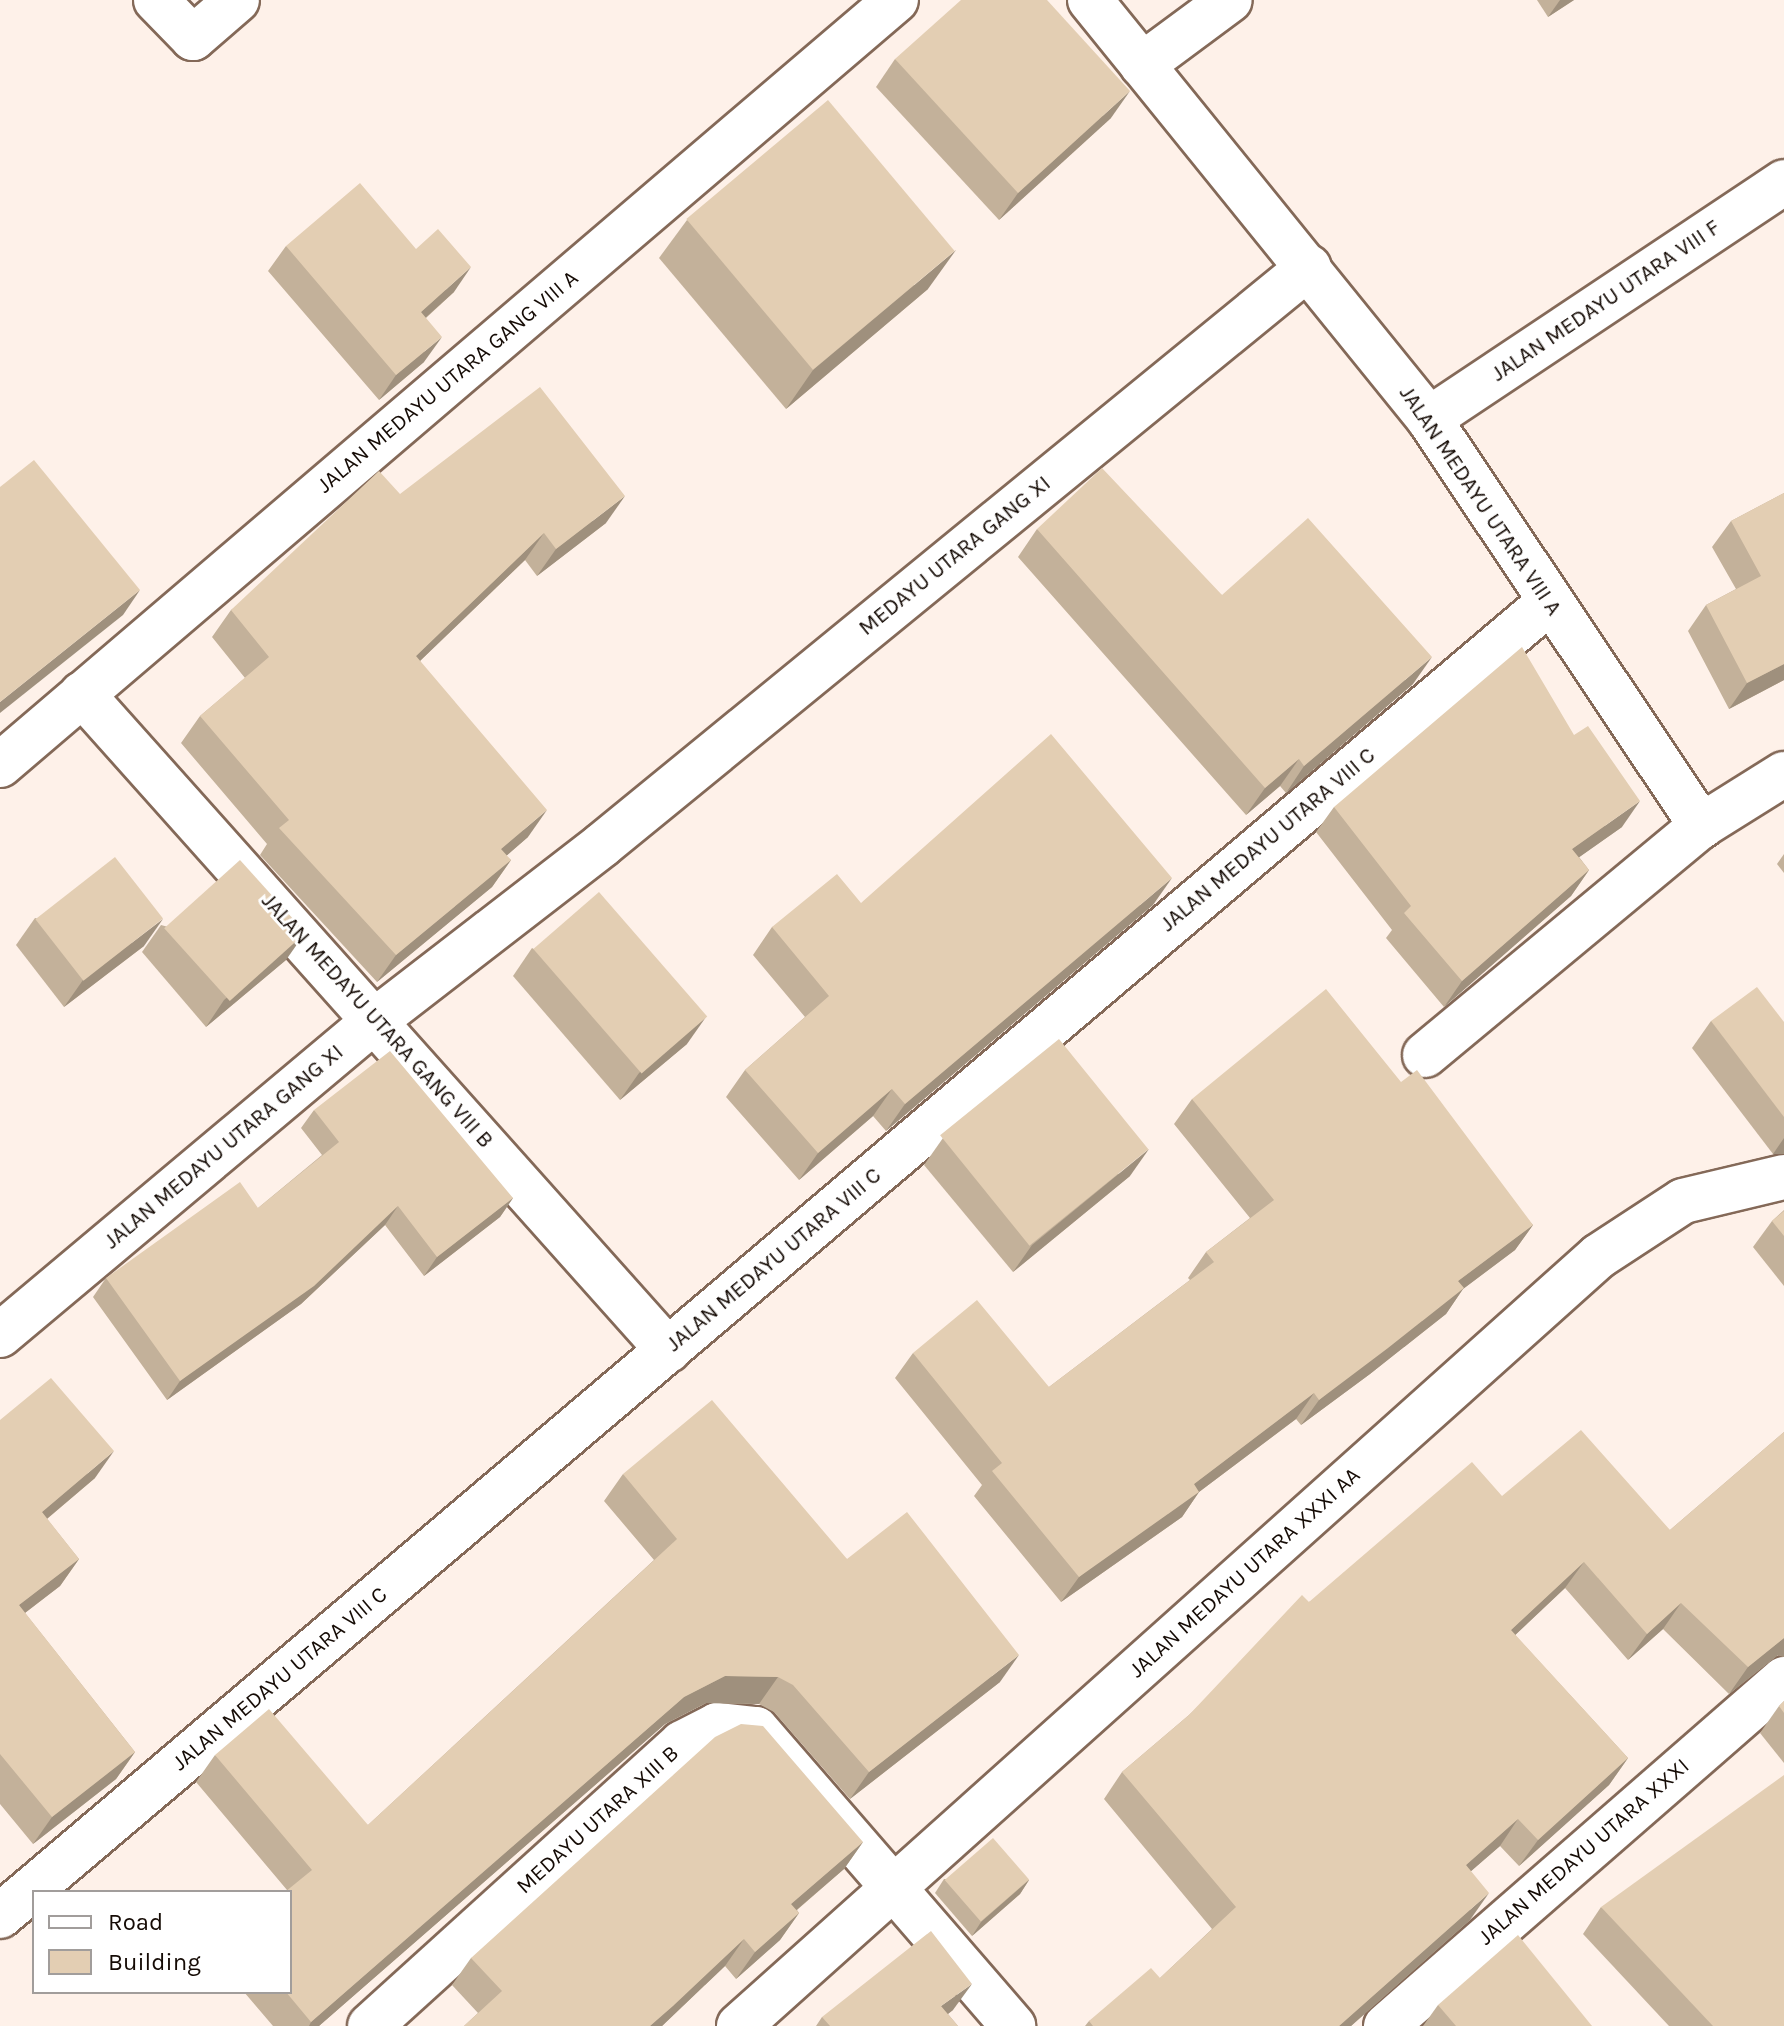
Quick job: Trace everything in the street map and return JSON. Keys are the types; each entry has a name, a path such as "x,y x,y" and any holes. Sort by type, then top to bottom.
{"street":[{"path":"156,0 193,38 237,0"},
{"name":"JALAN MEDAYU UTARA GANG VIII A","path":"0,765 896,0"},
{"name":"JALAN MEDAYU UTARA VIII A","path":"1090,0 1429,419 1548,603 1701,826"},
{"path":"1142,65 1230,0"},
{"name":"JALAN MEDAYU UTARA VIII F","path":"1429,419 1784,182"},
{"name":"MEDAYU UTARA GANG XI","path":"602,845 1309,267"},
{"name":"JALAN MEDAYU UTARA VIII C","path":"0,1916 1548,603"},
{"name":"JALAN MEDAYU UTARA GANG VIII B","path":"82,694 377,1019 668,1350"},
{"path":"1425,1055 1701,826 1784,774"},
{"name":"JALAN MEDAYU UTARA GANG XI","path":"0,1335 377,1019 602,845"},
{"name":"JALAN MEDAYU UTARA XXXI AA","path":"739,2026 1599,1256 1683,1201 1784,1177"},
{"name":"JALAN MEDAYU UTARA XXXI","path":"1386,2026 1784,1679"},
{"name":"MEDAYU UTARA XIII B","path":"370,2026 682,1743 717,1725 756,1729 1013,2026"}],"building":[{"path":"961,0 1047,0 1130,91 1018,193 895,59"},
{"path":"828,100 955,251 813,370 686,219"},
{"path":"360,183 416,249 438,229 471,267 421,312 442,337 396,375 286,246"},
{"path":"540,387 625,496 556,549 544,533 416,656 547,810 501,849 511,860 396,955 279,828 289,820 200,716 269,657 231,610 379,471 400,494"},
{"path":"34,460 140,590 0,702 0,487"},
{"path":"1102,468 1222,595 1308,518 1432,657 1304,766 1299,759 1265,788 1037,529"},
{"path":"1784,493 1784,664 1747,683 1706,605 1761,576 1731,521"},
{"path":"1522,647 1574,735 1588,726 1640,801 1572,849 1589,870 1462,981 1404,913 1411,906 1334,807"},
{"path":"1051,734 1172,878 905,1104 892,1089 818,1153 745,1070 829,996 772,927 837,874 861,903"},
{"path":"115,857 163,918 83,981 35,919"},
{"path":"240,860 306,933 230,1001 164,928"},
{"path":"599,892 707,1017 642,1074 533,949"},
{"path":"1757,987 1784,1022 1784,1117 1711,1021"},
{"path":"1326,989 1401,1082 1417,1070 1533,1225 1458,1281 1464,1288 1388,1348 1319,1400 1314,1393 1194,1484 1199,1492 1079,1577 992,1471 1002,1463 913,1353 977,1300 1049,1387 1214,1262 1206,1252 1274,1200 1192,1099"},
{"path":"1059,1039 1148,1149 1029,1246 940,1135"},
{"path":"390,1051 513,1198 437,1257 398,1206 314,1286 180,1381 106,1278 240,1182 258,1208 339,1142 314,1110"},
{"path":"1784,1211 1784,1236 1772,1221"},
{"path":"51,1378 114,1451 42,1512 79,1559 19,1605 135,1752 52,1817 0,1754 0,1420"},
{"path":"712,1400 847,1559 907,1512 1019,1655 869,1772 793,1685 778,1677 725,1676 684,1697 311,2022 288,1994 292,1994 292,1890 287,1890 312,1870 215,1755 269,1709 368,1825 677,1539 623,1474"},
{"path":"1581,1430 1670,1530 1784,1432 1784,1638 1748,1667 1681,1603 1647,1634 1584,1562 1511,1630 1628,1758 1538,1840 1518,1819 1466,1865 1489,1893 1339,2026 1093,2026 1089,2021 1151,1968 1160,1978 1236,1907 1122,1772 1189,1715 1302,1595 1309,1602 1472,1462 1502,1496"},
{"path":"741,1724 763,1726 863,1842 791,1904 799,1913 755,1952 744,1939 650,2026 464,2026 502,1991 471,1958 715,1737"},
{"path":"1784,1775 1784,2026 1713,2026 1601,1907"},
{"path":"993,1838 1029,1880 981,1921 945,1880"},
{"path":"931,1931 972,1984 941,2006 958,2026 830,2026 822,2017"},
{"path":"1518,1935 1592,2026 1456,2026 1438,2005"}]}
